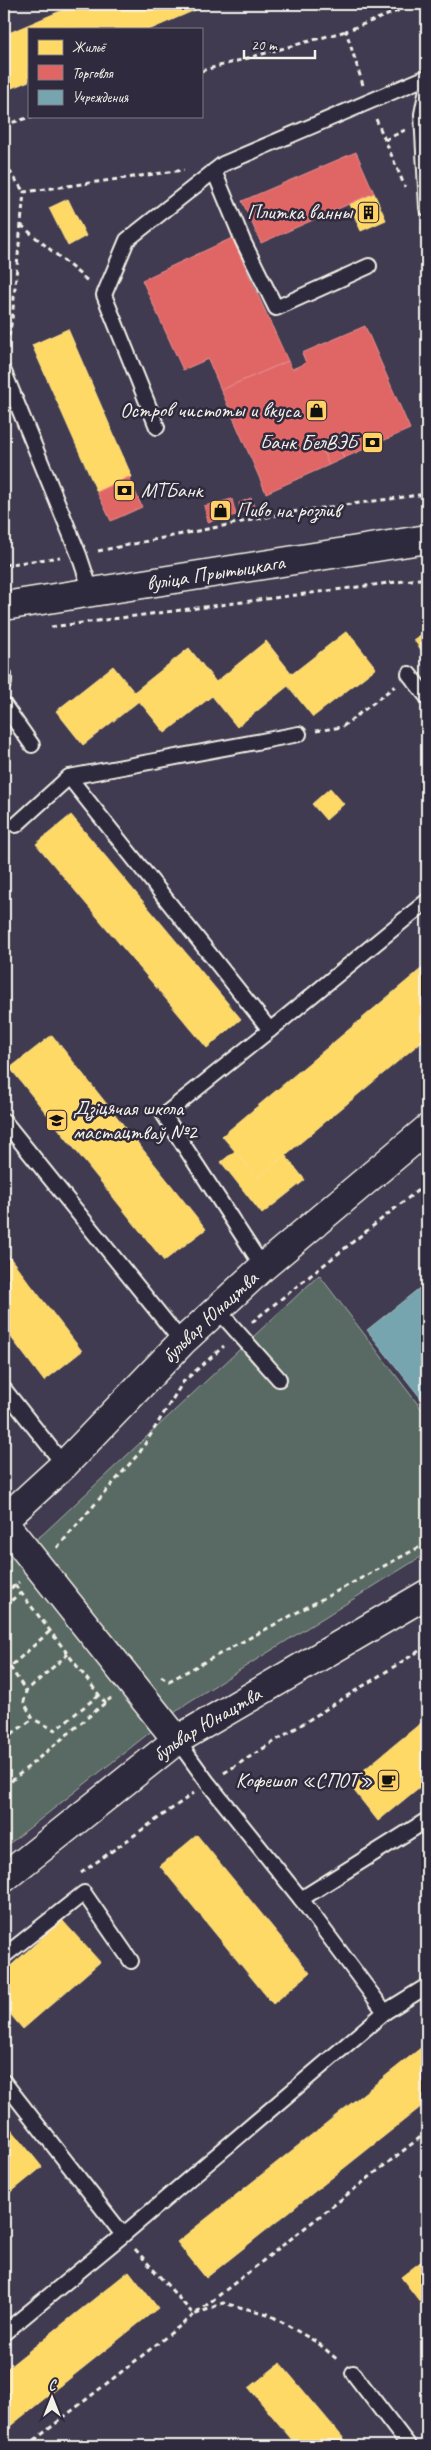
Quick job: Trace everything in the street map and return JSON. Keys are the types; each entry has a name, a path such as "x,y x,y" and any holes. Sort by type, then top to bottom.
{"street":[{"name":"вуліца Прытыцкага","path":"4,606 92,594 427,539"},
{"name":"бульвар Юнацтва","path":"4,1521 64,1465 182,1342 263,1267 427,1129"},
{"path":"4,1521 177,1740"},
{"name":"бульвар Юнацтва","path":"4,1878 177,1740 427,1594"}],"lane":[{"path":"157,427 104,295 127,240 223,164 427,77"},
{"path":"427,89 422,114 427,208"},
{"path":"214,171 243,241 276,308 368,266"},
{"path":"4,372 79,555 92,594"},
{"path":"410,674 427,697"},
{"path":"4,675 4,682"},
{"path":"4,705 32,745"},
{"path":"16,825 69,777 299,734"},
{"path":"69,777 270,1030"},
{"path":"263,1267 164,1115 427,901"},
{"path":"4,1121 182,1342"},
{"path":"218,1309 279,1379"},
{"path":"4,1389 64,1465"},
{"path":"177,1740 208,1783 301,1898 385,2012"},
{"path":"301,1898 427,1820"},
{"path":"4,1956 84,1892 131,1961"},
{"path":"4,2333 123,2235 385,2012 427,1986"},
{"path":"4,2082 123,2235"},
{"path":"353,2373 409,2446"}],"path":[{"path":"202,71 346,31"},
{"path":"4,124 28,118"},
{"path":"4,163 24,192 12,319 5,357"},
{"path":"24,192 185,170"},
{"path":"21,224 104,295"},
{"path":"4,565 79,555 292,512 427,494"},
{"path":"43,628 427,578"},
{"path":"299,734 342,727 410,674"},
{"path":"51,1554 140,1452 183,1382 239,1333 427,1183"},
{"path":"4,1787 106,1704 146,1667 169,1681 427,1544"},
{"path":"15,1585 106,1704"},
{"path":"4,1606 21,1593"},
{"path":"4,1667 10,1667 50,1631"},
{"path":"68,1654 26,1691 24,1702 33,1719 55,1730 99,1695"},
{"path":"10,1667 26,1691"},
{"path":"4,1739 33,1719"},
{"path":"27,2446 427,2132"},
{"path":"123,2235 194,2315"},
{"path":"194,2315 223,2303 268,2314 318,2343 353,2373"}],"green space":[{"path":"319,1275 427,1416 427,1553 187,1703 4,1848 4,1564 43,1534"}],"building: Жильё":[{"path":"77,4 209,4 153,28 28,28 28,81 4,91 4,35"},
{"name":"Плитка ванны","path":"374,193 386,220 361,231 349,204"},
{"path":"68,199 86,236 68,246 49,208"},
{"path":"68,329 132,477 97,492 32,345"},
{"path":"347,631 376,668 313,717 288,686 237,727 212,696 165,733 139,701 83,745 56,711 113,666 134,692 189,648 216,682 266,641 292,674"},
{"path":"427,631 427,658 414,640"},
{"path":"330,788 344,804 326,820 312,804"},
{"path":"71,815 241,1019 207,1048 36,844"},
{"path":"427,964 427,1037 258,1178 222,1136"},
{"path":"52,1035 206,1229 164,1261 10,1068"},
{"path":"235,1151 258,1178 285,1155 305,1180 262,1214 221,1162"},
{"path":"4,1250 82,1351 44,1381 4,1328"},
{"path":"427,1718 427,1781 378,1821 348,1783"},
{"path":"197,1835 310,1973 273,2004 160,1866"},
{"path":"62,1920 100,1962 23,2029 4,2007 4,1972"},
{"path":"427,2043 427,2102 206,2278 177,2242"},
{"path":"4,2120 42,2167 4,2198"},
{"path":"427,2257 427,2311 401,2277"},
{"path":"129,2271 158,2308 4,2431 4,2371"},
{"path":"280,2363 350,2446 297,2446 249,2388"}],"building: Торговля":[{"path":"356,152 374,193 261,243 242,201"},
{"path":"232,238 288,361 221,390 208,359 183,370 142,280"},
{"name":"Остров чистоты и вкуса","path":"365,326 410,429 344,458 338,444 323,451 329,465 266,493 221,390 288,361 292,369 306,363 302,353"},
{"path":"338,444 344,458 329,465 323,451"},
{"path":"129,477 142,507 111,521 97,492"},
{"path":"251,498 254,507 241,512 239,503"},
{"name":"Пиво на розлив","path":"232,499 236,515 208,522 204,506"}],"building: Учреждения":[{"path":"427,1282 427,1406 367,1330"}],"place":[{"name":"Плитка ванны","path":"368,212"},
{"name":"Остров чистоты и вкуса","path":"316,410"},
{"name":"Банк БелВЭБ","path":"373,442"},
{"name":"МТБанк","path":"125,490"},
{"name":"Пиво на розлив","path":"220,510"},
{"name":"Дзіцячая школа мастацтваў №2","path":"57,1120"},
{"name":"Кофешоп «СПОТ»","path":"389,1780"}]}
